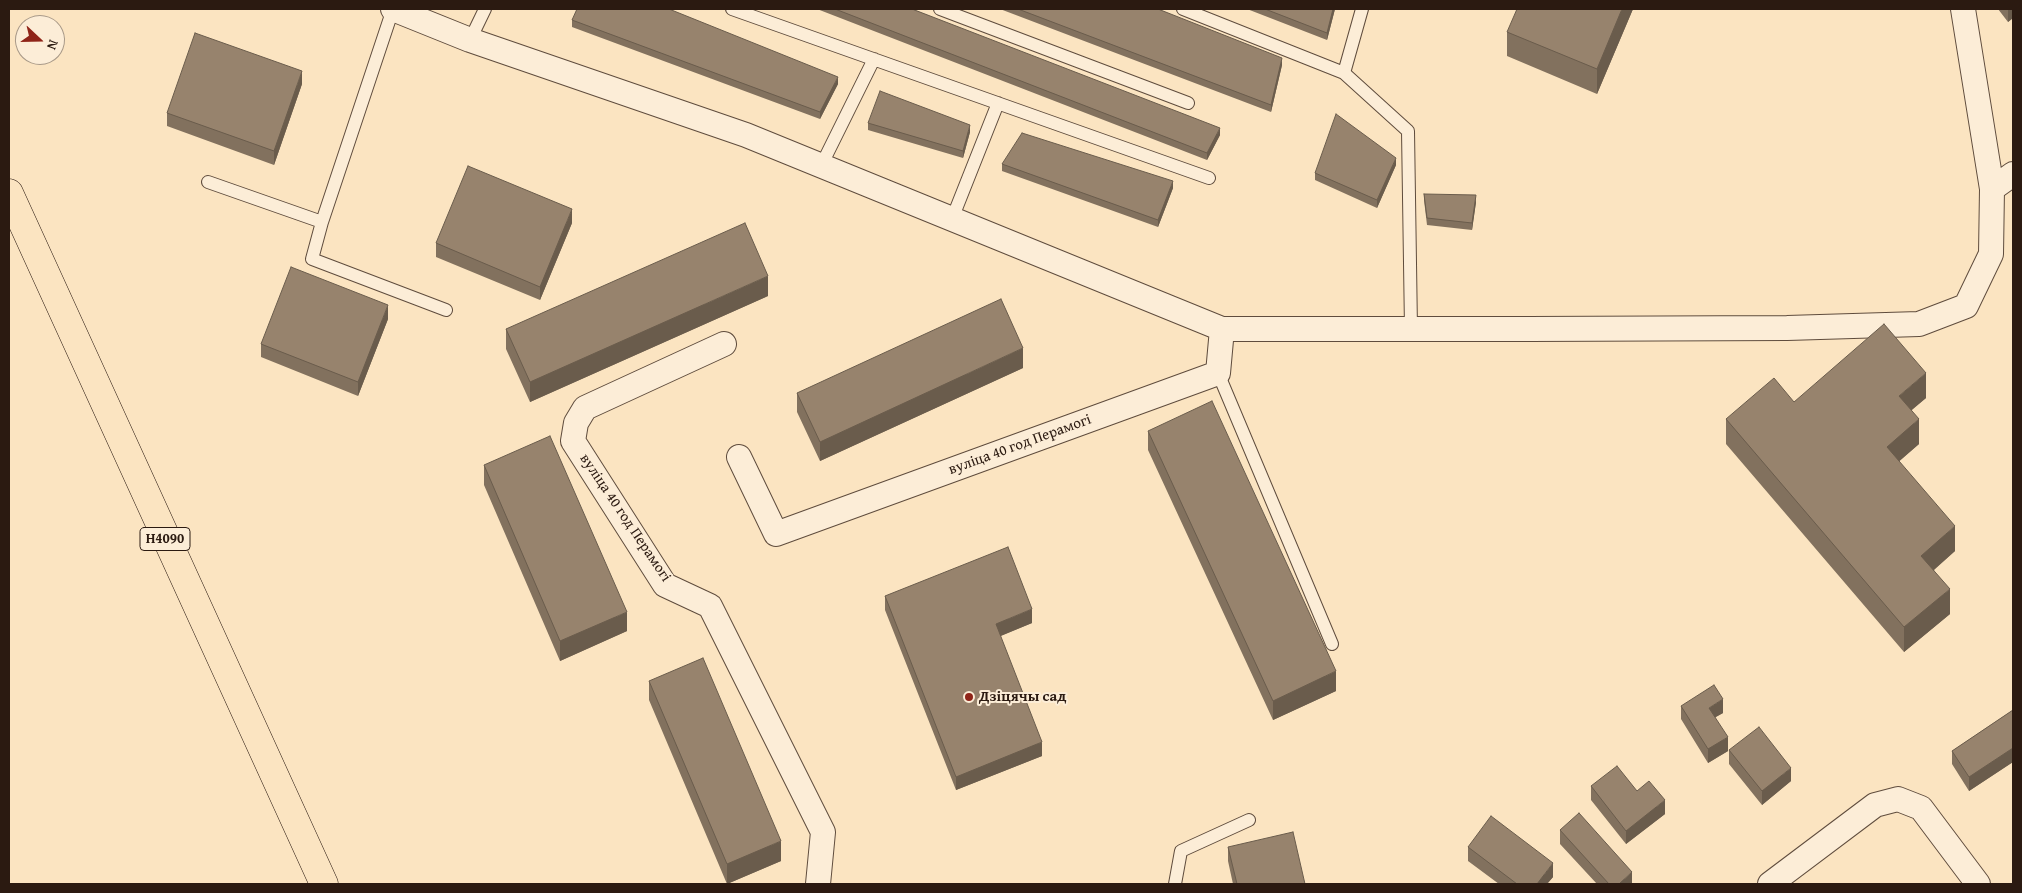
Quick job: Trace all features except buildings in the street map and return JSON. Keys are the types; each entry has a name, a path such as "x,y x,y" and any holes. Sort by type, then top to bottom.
{"main road":[{"name":"Н4090","path":"9,193 324,884"}],"street":[{"path":"393,9 470,40 746,135 1222,329 1787,328 1919,324 1966,306 1991,254 1992,189 1963,9"},
{"path":"1992,189 2013,174"},
{"path":"1218,373 1222,329"},
{"name":"вуліца 40 год Перамогі","path":"724,344 585,408 576,423 573,441 665,585 710,606 823,832 818,884"},
{"name":"вуліца 40 год Перамогі","path":"739,457 776,534 1218,373"},
{"path":"1770,884 1874,805 1898,799 1922,808 1978,884"}],"lane":[{"path":"393,9 322,222 312,258 446,310"},
{"path":"470,40 485,9"},
{"path":"732,9 1209,178"},
{"path":"940,9 1188,103"},
{"path":"1182,9 1344,73 1408,131 1411,329"},
{"path":"1344,73 1362,9"},
{"path":"821,166 874,59"},
{"path":"952,219 998,103"},
{"path":"208,182 322,222"},
{"path":"1218,373 1332,644"},
{"path":"1174,884 1181,851 1249,820"}],"place":[{"name":"Дзіцячы сад","path":"969,697"}]}
